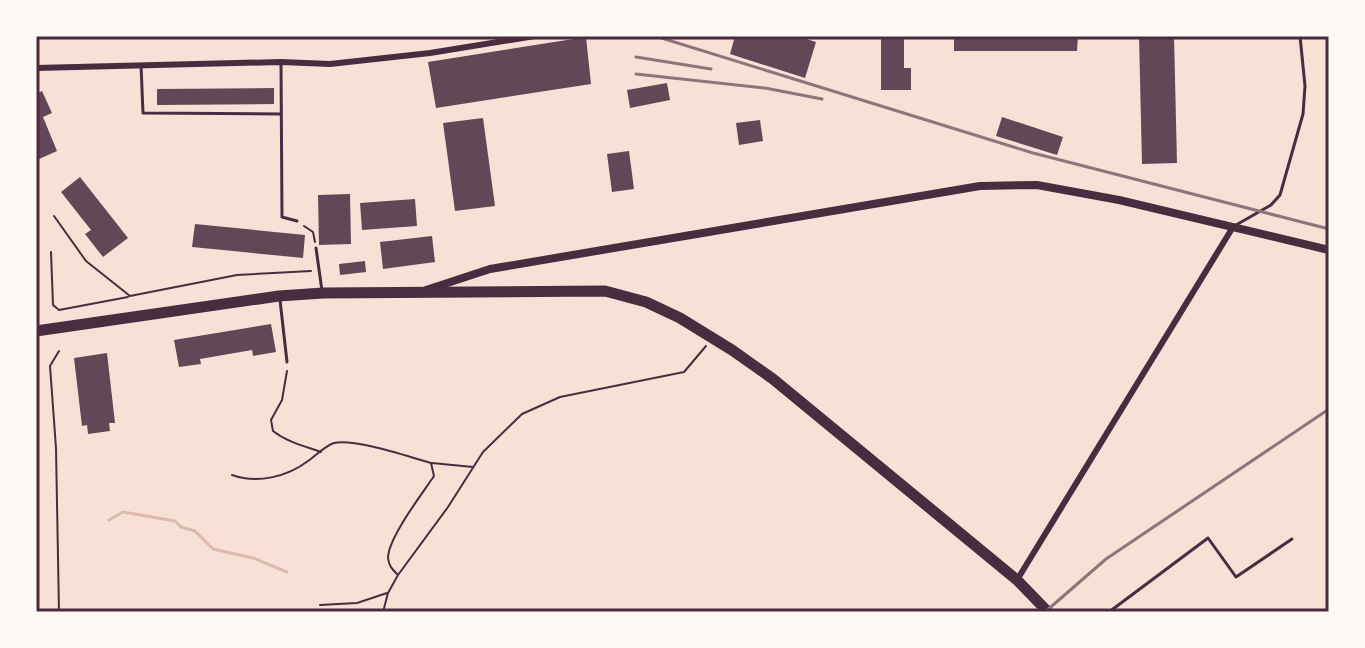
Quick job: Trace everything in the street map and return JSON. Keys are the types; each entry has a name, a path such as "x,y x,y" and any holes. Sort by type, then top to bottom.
{"highway":[{"path":"36,331 279,296 323,293 605,291 646,302 713,339 773,379 1017,580 1048,612"}],"street":[{"path":"36,68 281,62 330,64 430,53 535,36"},
{"path":"421,292 490,269 980,186 1037,185 1119,200 1329,250"},
{"path":"1017,580 1233,227"}],"lane":[{"path":"1233,227 1271,205 1280,195 1303,114 1305,86 1300,36"},
{"path":"281,62 282,217 297,221"},
{"path":"141,65 143,113 281,114"},
{"path":"316,248 323,293"},
{"path":"279,296 287,362"},
{"path":"1109,612 1208,538 1236,577 1292,539"}],"path":[{"path":"54,216 86,261 130,296"},
{"path":"297,221 313,232 316,248"},
{"path":"51,252 53,305 59,310 237,275 321,271"},
{"path":"383,612 388,593 398,575 483,452 522,414 560,397 684,372 713,339"},
{"path":"59,351 50,366 56,448 59,612"},
{"path":"287,362 282,400 271,420 273,431 285,440 293,440 321,452"},
{"path":"232,475 245,480 278,476 304,465 333,443 370,446 431,463 475,467"},
{"path":"398,575 390,567 388,556 393,541 434,476 431,463"},
{"path":"320,605 357,603 388,593"}],"building":[{"path":"735,36 797,36 816,42 805,78 730,54"},
{"path":"881,36 904,36 904,68 911,68 911,90 881,90"},
{"path":"954,36 1078,36 1077,51 954,51"},
{"path":"1139,36 1174,36 1177,163 1142,164"},
{"path":"586,37 591,84 436,108 428,62"},
{"path":"667,83 670,100 630,108 627,90"},
{"path":"274,88 274,104 157,105 157,89"},
{"path":"42,91 52,113 43,117 57,151 37,160 36,94"},
{"path":"1002,117 1063,137 1057,155 996,136"},
{"path":"483,118 495,206 455,211 443,123"},
{"path":"760,120 763,141 739,145 736,123"},
{"path":"629,151 634,189 612,192 607,154"},
{"path":"80,177 128,238 103,257 85,234 91,230 61,192"},
{"path":"350,194 351,244 319,245 318,195"},
{"path":"415,199 417,226 362,230 360,203"},
{"path":"195,224 305,235 303,258 192,247"},
{"path":"432,236 435,262 383,269 380,242"},
{"path":"365,261 366,272 340,275 339,264"},
{"path":"271,324 276,352 253,356 252,350 200,359 201,364 179,367 174,340"},
{"path":"107,353 115,423 109,423 110,431 88,434 87,425 82,426 74,358"}],"waterway":[{"path":"109,520 123,512 175,521 181,527 195,531 213,549 253,558 287,572"}],"railway":[{"path":"655,36 1033,153 1329,229"},
{"path":"636,57 711,69"},
{"path":"636,74 765,88 822,99"},
{"path":"1045,612 1106,559 1329,409"}]}
